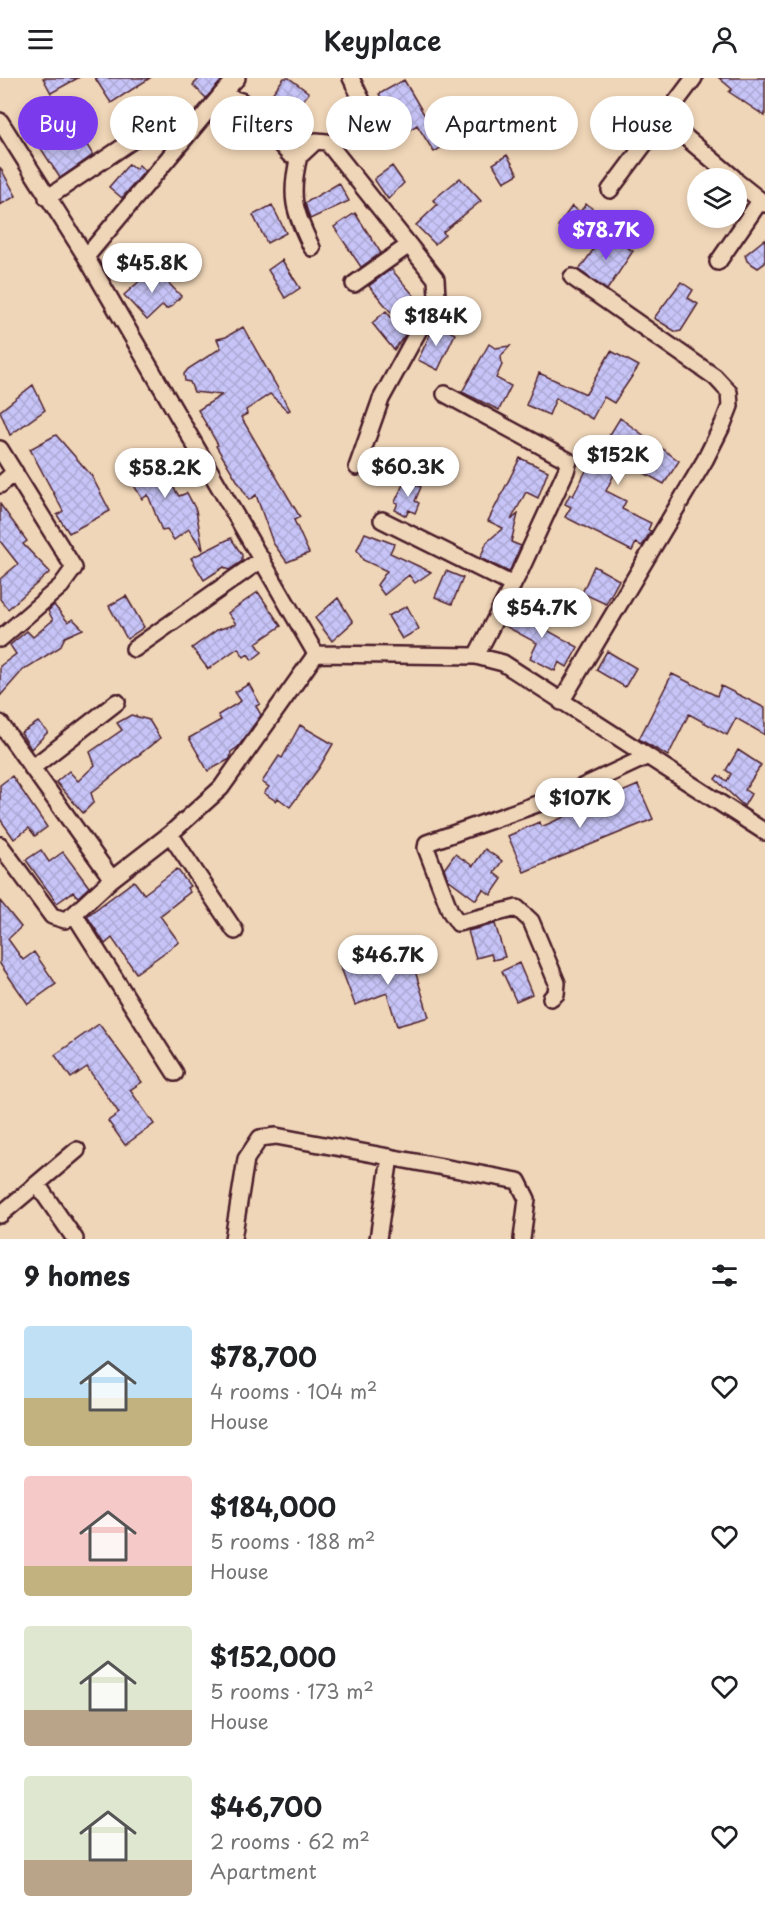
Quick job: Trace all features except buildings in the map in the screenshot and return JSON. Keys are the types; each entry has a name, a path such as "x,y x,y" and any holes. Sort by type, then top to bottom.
{"street":[{"path":"86,257 237,78"},
{"path":"351,78 360,96"},
{"path":"681,96 694,78"},
{"path":"221,95 241,101 290,155 298,156"},
{"path":"0,121 86,257 316,654"},
{"path":"312,248 296,214 293,189 298,156 316,141 327,142 435,279 437,297 381,399 357,467"},
{"path":"694,145 721,168"},
{"path":"47,198 118,150"},
{"path":"610,190 640,150"},
{"path":"718,262 762,202 747,190"},
{"path":"354,284 409,245"},
{"path":"561,702 705,460 730,406 729,392 715,377 572,278"},
{"path":"445,394 568,460 566,471 513,585 476,656"},
{"path":"0,449 74,568 61,586 0,639"},
{"path":"0,485 15,472"},
{"path":"382,520 513,585"},
{"path":"134,649 262,559"},
{"path":"316,654 476,656 503,663 765,832"},
{"path":"0,845 52,916 65,920 112,879 170,834 221,788 316,654"},
{"path":"32,768 117,702"},
{"path":"0,723 112,879"},
{"path":"551,998 556,994 555,976 531,921 517,908 458,923 450,911 426,848 427,843 571,792 646,757"},
{"path":"170,834 235,931"},
{"path":"74,914 175,1073"},
{"path":"233,1239 246,1159 260,1138 276,1136 518,1181 527,1199 522,1239"},
{"path":"0,1215 77,1150"},
{"path":"378,1239 390,1157"},
{"path":"37,1184 75,1239"}]}
